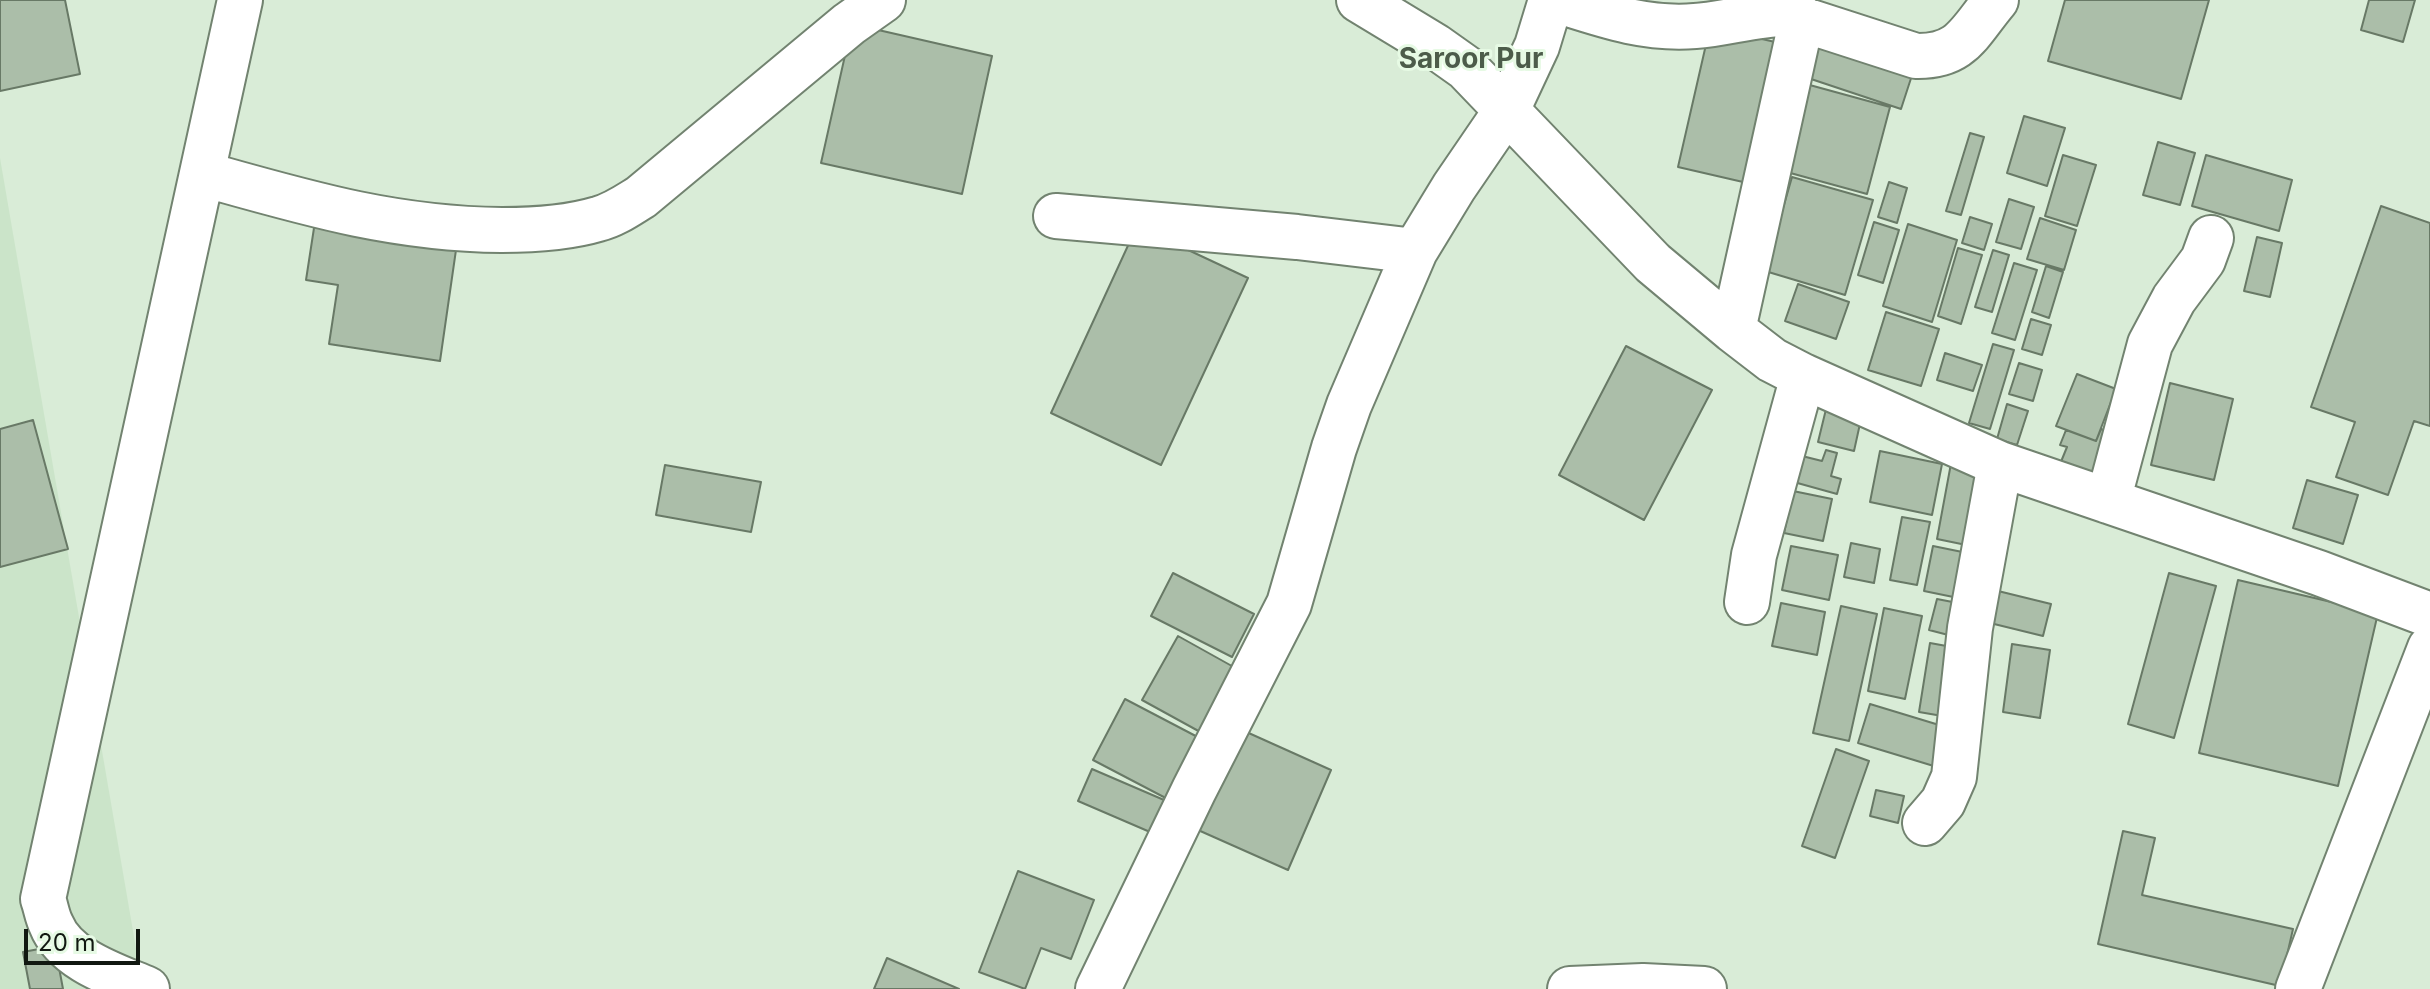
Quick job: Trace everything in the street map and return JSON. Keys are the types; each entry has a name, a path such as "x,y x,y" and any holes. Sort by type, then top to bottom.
{"street":[{"path":"147,989 95,966 65,945 51,926 43,899 240,0"},
{"path":"203,174 301,202 403,224 525,230 599,219 618,212 641,197 849,24 883,0"},
{"path":"1359,0 1466,68 1508,108 1653,263 1772,360 2000,464 2319,573 2430,615"},
{"path":"1098,989 1194,790 1289,604 1349,405 1415,251 1508,108 1554,0 1645,26 1692,27 1768,14 1786,14 1916,56 1935,57 1952,52 1996,0"},
{"path":"1733,330 1802,18"},
{"path":"1056,216 1297,237 1415,251"},
{"path":"2108,501 2150,344 2174,299 2203,260 2211,238"},
{"path":"1747,602 1754,555 1803,376"},
{"path":"1925,823 1943,802 1954,777 1970,628 2000,464"},
{"path":"2298,989 2430,648"},
{"path":"1570,989 1643,986 1704,989"}],"shaded area":[{"path":"0,158 143,989 0,989"}],"building":[{"path":"0,0 65,0 80,74 0,91"},
{"path":"2065,0 2209,0 2181,99 2048,61"},
{"path":"2369,0 2415,0 2403,42 2361,30"},
{"path":"852,24 992,56 962,194 821,163"},
{"path":"1710,27 1788,45 1756,185 1678,167"},
{"path":"1819,34 1915,66 1901,109 1805,77"},
{"path":"1806,84 1890,107 1867,194 1783,171"},
{"path":"2024,116 2065,128 2047,186 2007,173"},
{"path":"1970,133 1984,137 1961,215 1946,211"},
{"path":"2158,142 2195,153 2180,205 2143,195"},
{"path":"2063,155 2096,165 2077,226 2045,216"},
{"path":"2206,155 2292,180 2279,231 2192,206"},
{"path":"1792,177 1873,200 1845,295 1765,271"},
{"path":"1889,182 1907,188 1897,223 1878,217"},
{"path":"2009,199 2034,207 2021,249 1996,242"},
{"path":"2381,206 2430,223 2430,426 2414,421 2388,495 2336,477 2355,422 2311,407"},
{"path":"316,215 458,236 440,361 329,344 338,285 306,280"},
{"path":"1970,217 1992,224 1984,250 1962,243"},
{"path":"2040,218 2076,230 2064,270 2027,259"},
{"path":"1874,222 1899,230 1883,283 1858,275"},
{"path":"1908,224 1957,240 1932,322 1883,306"},
{"path":"1137,226 1248,278 1161,465 1051,413"},
{"path":"2257,237 2282,243 2270,297 2244,291"},
{"path":"1958,248 1982,255 1961,324 1938,316"},
{"path":"1993,250 2009,255 1992,312 1975,307"},
{"path":"2014,263 2037,270 2015,340 1992,333"},
{"path":"2046,266 2063,272 2049,318 2032,312"},
{"path":"1798,284 1849,302 1836,339 1785,321"},
{"path":"1886,312 1939,329 1921,386 1868,370"},
{"path":"2031,319 2051,325 2042,355 2022,349"},
{"path":"1993,344 2014,350 1990,429 1969,423"},
{"path":"1626,346 1712,390 1644,520 1559,475"},
{"path":"1945,353 1982,365 1973,391 1937,380"},
{"path":"2019,363 2042,370 2033,401 2009,394"},
{"path":"2077,374 2116,389 2096,441 2056,426"},
{"path":"2170,383 2233,399 2214,480 2151,465"},
{"path":"1828,401 1863,410 1854,451 1818,442"},
{"path":"2007,404 2028,411 2017,445 1997,439"},
{"path":"33,420 68,549 0,567 0,429"},
{"path":"2101,429 2122,437 2105,481 2056,474 2067,447 2060,445 2066,430 2096,441"},
{"path":"1826,450 1837,453 1831,476 1841,479 1837,494 1783,479 1790,453 1822,461"},
{"path":"1880,451 1942,464 1932,515 1870,502"},
{"path":"1952,458 1992,466 1976,547 1937,539"},
{"path":"665,465 761,482 751,532 656,515"},
{"path":"2307,480 2358,495 2343,544 2293,528"},
{"path":"1793,491 1832,499 1823,541 1784,533"},
{"path":"1902,517 1930,522 1917,585 1890,580"},
{"path":"1851,543 1880,549 1874,583 1844,577"},
{"path":"1791,546 1838,555 1829,600 1782,590"},
{"path":"1933,546 1977,555 1968,600 1924,591"},
{"path":"1173,573 1254,614 1232,657 1151,616"},
{"path":"2169,573 2216,586 2174,738 2128,724"},
{"path":"2238,580 2378,613 2338,786 2199,753"},
{"path":"1998,591 2051,604 2043,636 1990,623"},
{"path":"1937,599 1968,605 1960,638 1929,630"},
{"path":"1781,603 1825,612 1817,655 1772,646"},
{"path":"1841,606 1877,614 1849,741 1813,733"},
{"path":"1884,608 1922,616 1905,699 1868,691"},
{"path":"1178,636 1248,675 1213,739 1142,700"},
{"path":"1930,643 1963,649 1954,718 1919,712"},
{"path":"2012,644 2050,650 2040,718 2003,712"},
{"path":"1125,699 1211,744 1179,805 1093,760"},
{"path":"1870,704 1949,728 1937,767 1858,743"},
{"path":"1242,730 1331,770 1288,870 1198,830"},
{"path":"1836,749 1869,761 1835,858 1802,846"},
{"path":"1092,769 1171,803 1157,835 1078,801"},
{"path":"1876,790 1904,796 1898,823 1870,816"},
{"path":"2123,831 2155,838 2142,895 2293,929 2280,986 2098,944"},
{"path":"1018,871 1094,900 1071,959 1041,948 1025,989 979,972"},
{"path":"55,946 63,989 30,989 23,952"},
{"path":"887,958 959,989 874,989"}],"district":[{"name":"Saroor Pur","path":"1471,60"}]}
